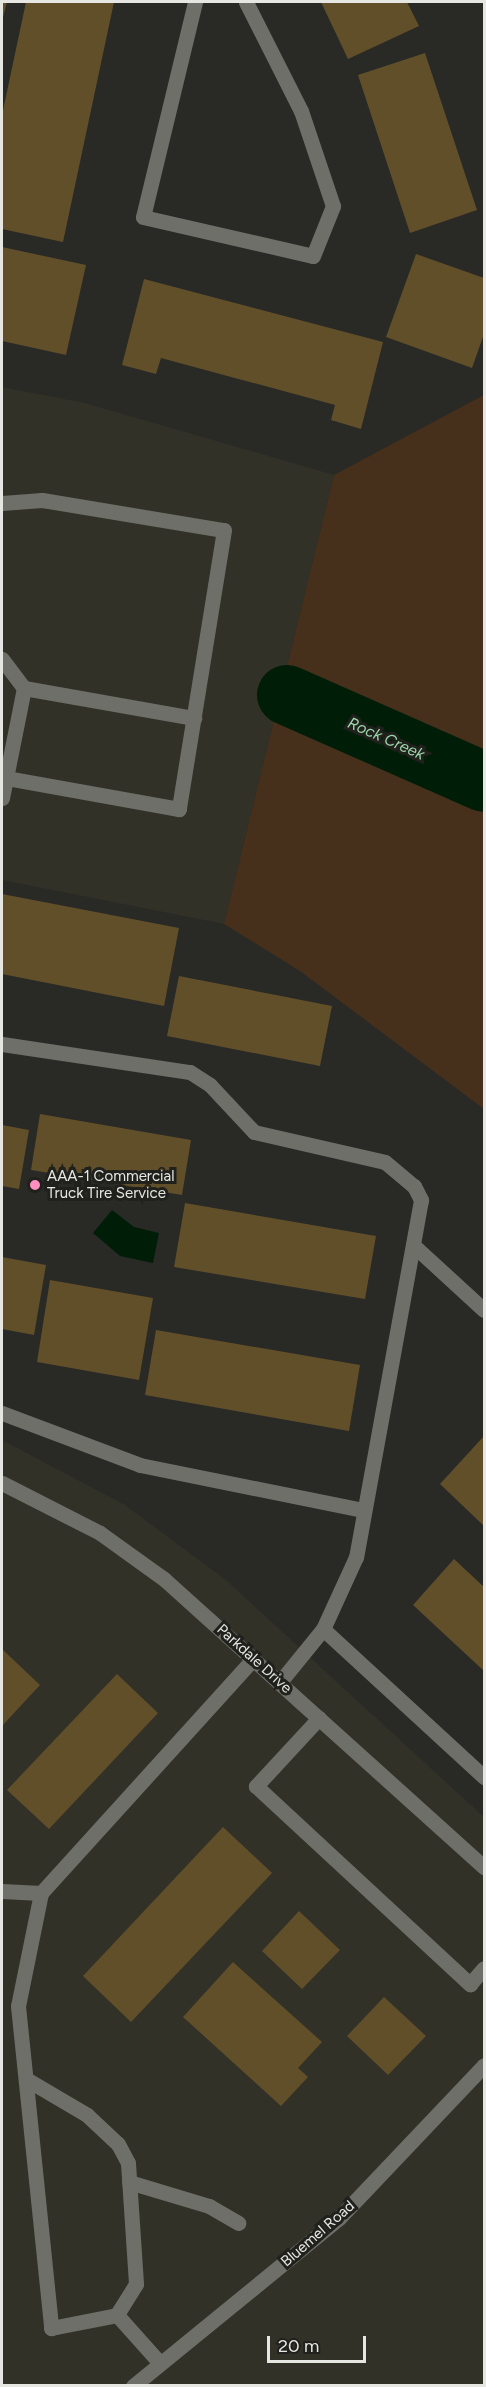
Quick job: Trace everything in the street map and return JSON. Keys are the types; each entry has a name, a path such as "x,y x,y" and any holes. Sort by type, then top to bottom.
{"street":[{"path":"195,2 143,217 313,256 333,206 301,111 246,2"},
{"path":"2,503 42,500 224,530 179,810 6,778"},
{"path":"2,658 24,688 194,718"},
{"path":"2,798 24,688"},
{"path":"2,1044 190,1072 210,1085 254,1132 385,1162 414,1186 421,1200 364,1510 344,1594 323,1629 280,1682"},
{"path":"413,1245 484,1310"},
{"path":"2,1413 140,1465 364,1510"},
{"name":"Parkdale Drive","path":"2,1484 100,1533 165,1579 484,1867"},
{"path":"323,1629 484,1777"},
{"path":"26,2079 87,2115 118,2144 128,2163 135,2284 117,2315 51,2328 18,2006 41,1893 253,1659"},
{"path":"319,1718 256,1786 470,1984 484,1968"},
{"path":"2,1891 41,1893"},
{"name":"Bluemel Road","path":"134,2385 159,2362 339,2218 484,2065"},
{"path":"129,2182 209,2206 238,2223"},
{"path":"117,2315 159,2362"}],"shaded area":[{"path":"2,387 85,403 334,475 224,924 2,880"},
{"path":"484,395 484,1109 300,971 224,924 334,475"},
{"path":"112,1210 134,1227 159,1233 153,1263 120,1256 93,1233"},
{"path":"2,1440 125,1505 226,1580 484,1817 484,2385 2,2385"}],"building":[{"path":"2,2 7,2 2,21"},
{"path":"26,2 114,2 63,242 2,229 2,115"},
{"path":"321,2 407,2 419,26 348,59"},
{"path":"425,53 477,210 410,233 358,75"},
{"path":"2,247 86,265 66,355 2,341"},
{"path":"416,254 484,278 484,334 472,368 386,337"},
{"path":"144,279 383,342 361,429 331,420 335,405 161,358 156,374 122,365"},
{"path":"2,894 179,928 164,1006 2,974"},
{"path":"179,976 332,1006 320,1066 167,1036"},
{"path":"40,1114 191,1140 182,1195 31,1170"},
{"path":"2,1125 29,1130 19,1189 2,1186"},
{"path":"185,1203 376,1236 365,1299 174,1267"},
{"path":"2,1257 46,1265 34,1335 2,1329"},
{"path":"50,1280 153,1298 139,1380 37,1362"},
{"path":"156,1330 360,1365 349,1431 145,1395"},
{"path":"484,1436 484,1526 440,1484"},
{"path":"454,1559 484,1587 484,1671 413,1605"},
{"path":"2,1649 40,1685 2,1726"},
{"path":"117,1674 158,1713 49,1829 7,1790"},
{"path":"223,1827 272,1873 131,2022 83,1976"},
{"path":"299,1911 340,1950 302,1989 262,1951"},
{"path":"233,1962 322,2042 298,2068 308,2077 281,2106 183,2017"},
{"path":"384,1997 426,2036 388,2075 347,2036"}],"waterway":[{"name":"Rock Creek","path":"287,695 484,782"}],"place":[{"name":"AAA-1 Commercial Truck Tire Service","path":"35,1185"}]}
